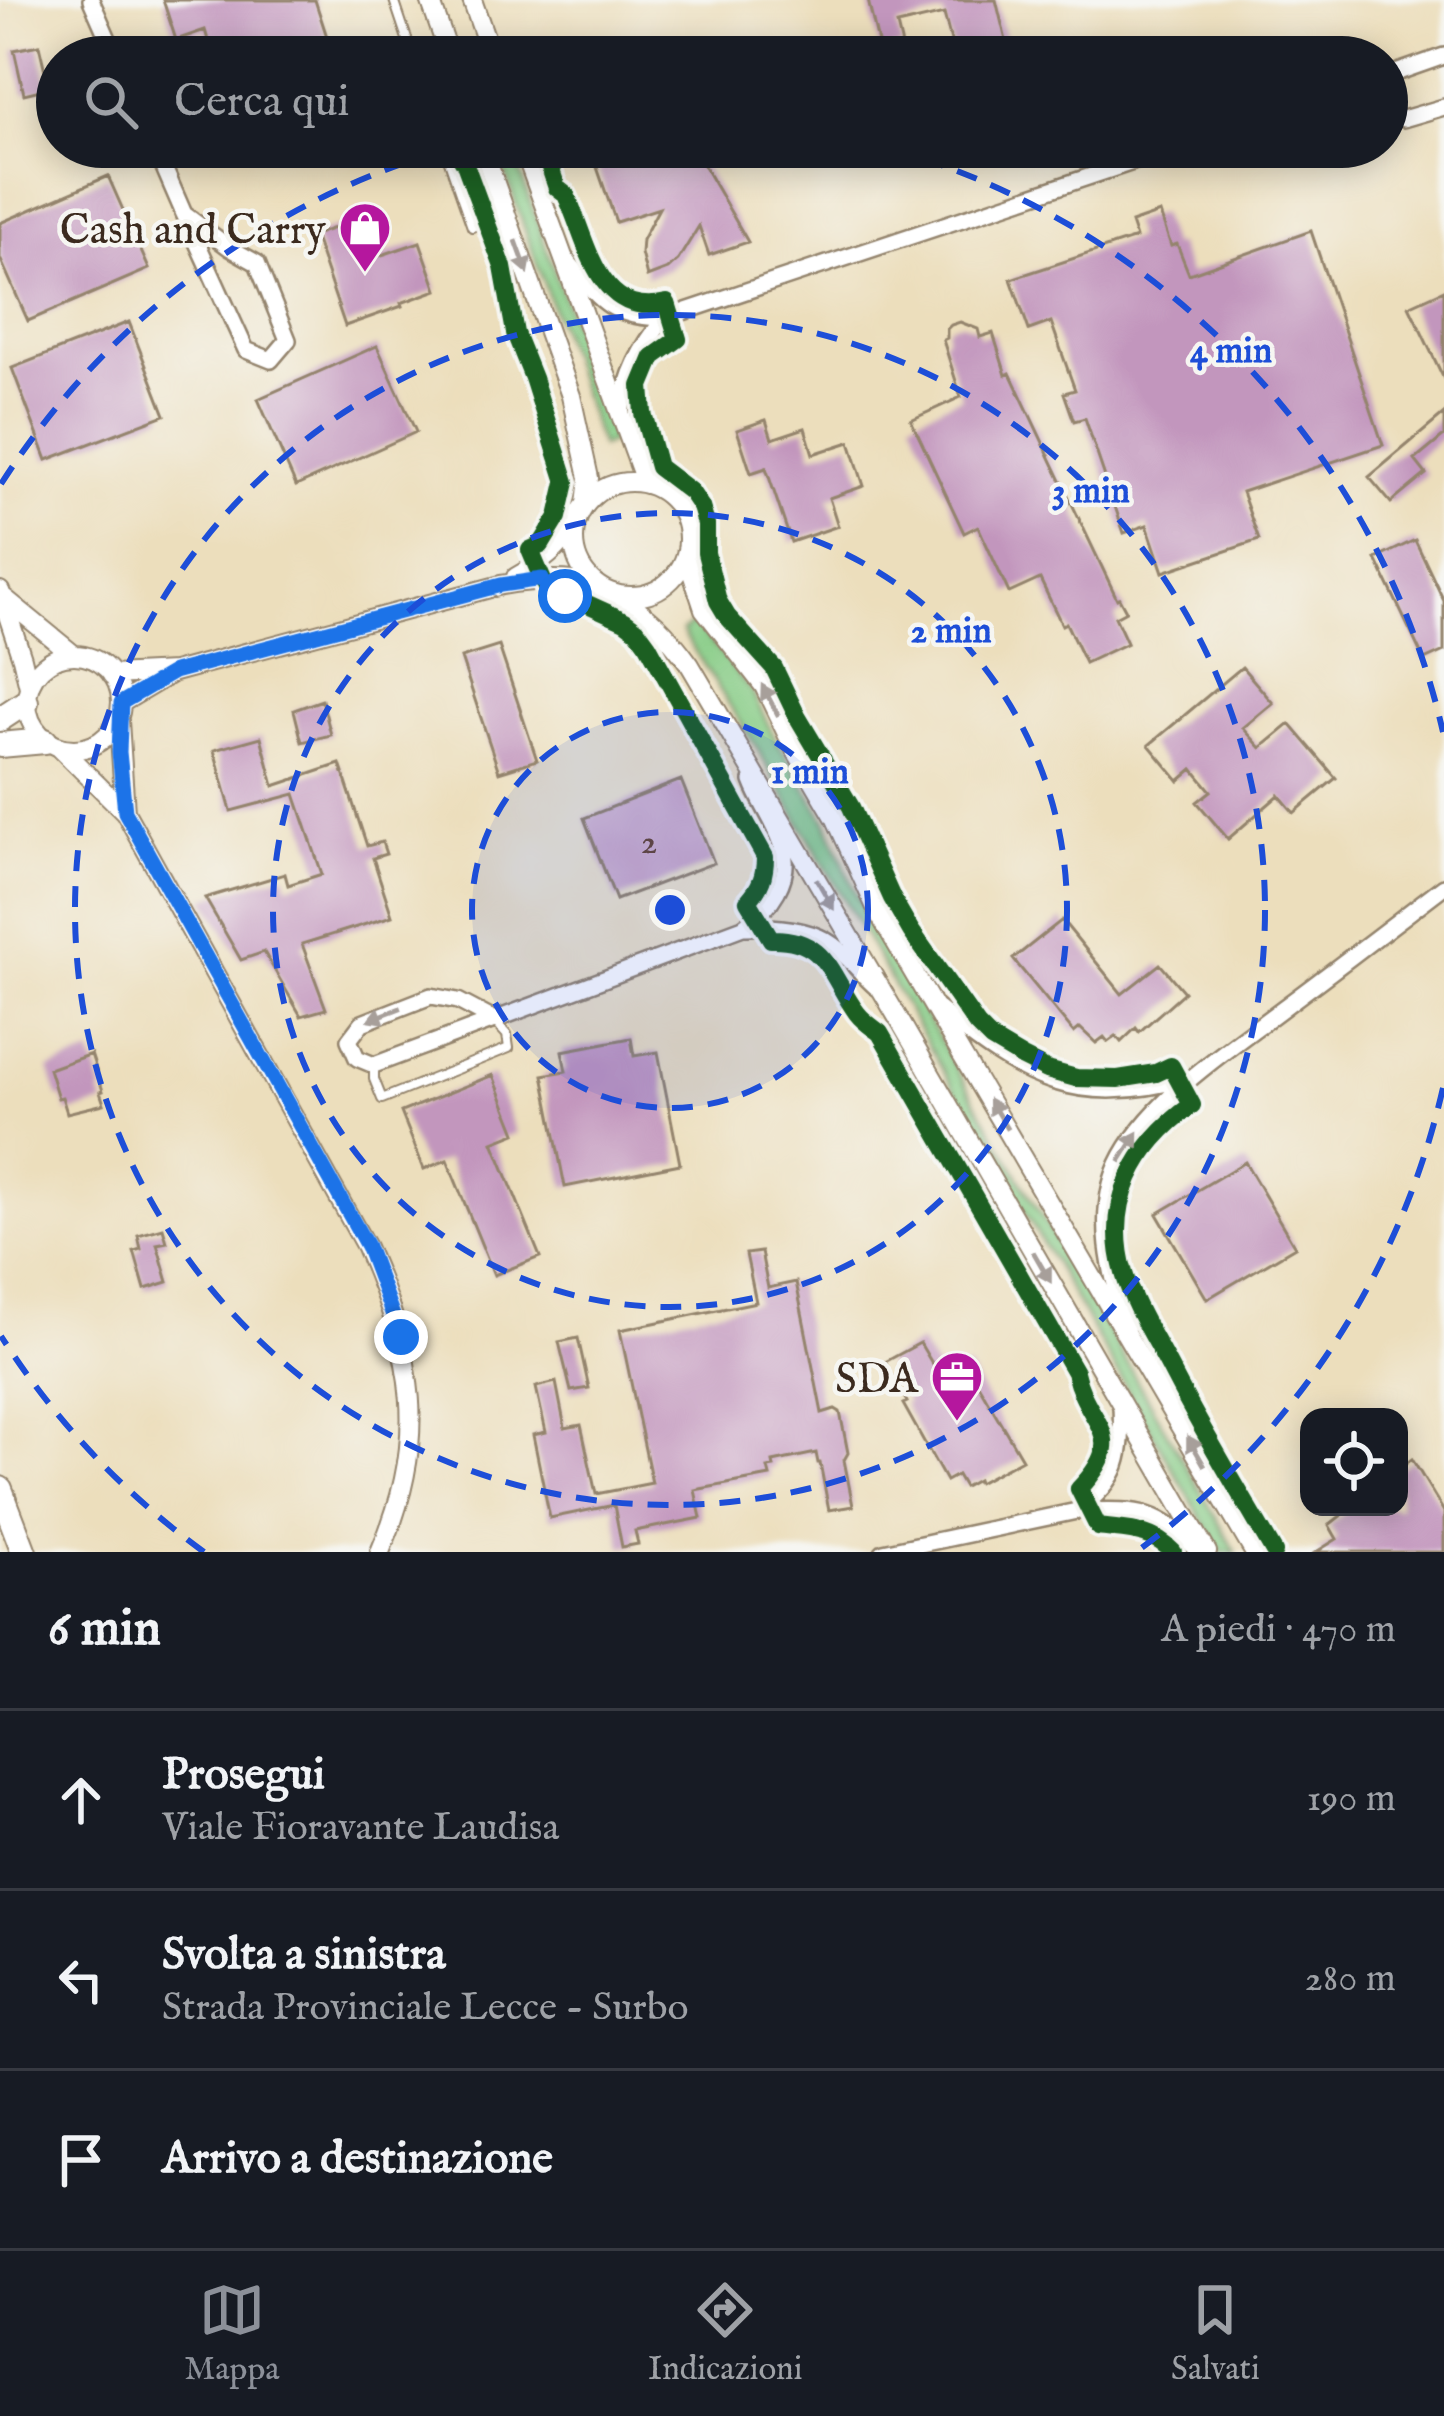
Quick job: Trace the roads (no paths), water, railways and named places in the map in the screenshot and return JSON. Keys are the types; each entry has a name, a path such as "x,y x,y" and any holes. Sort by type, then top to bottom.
{"highway":[{"path":"0,718 27,695"},
{"path":"0,745 52,744"},
{"path":"0,1490 24,1552"}],"street":[{"path":"92,0 107,36"},
{"path":"430,0 443,36"},
{"path":"472,0 485,36"},
{"path":"1408,69 1444,56"},
{"path":"1408,118 1444,107"},
{"path":"164,168 184,214 246,350 271,360 288,340 257,263 184,214"},
{"path":"490,168 571,396 589,478 586,504 561,547 501,585"},
{"path":"531,168 646,484"},
{"path":"560,252 597,297 615,310 639,318 664,318 1115,168"},
{"path":"620,415 634,361 664,318"},
{"path":"586,504 613,485 646,484 676,504 685,519 686,555 679,571 651,593 616,595"},
{"path":"576,524 577,558 596,585"},
{"path":"686,555 704,609 764,686 836,819 879,914 1254,1552"},
{"path":"112,675 174,672 501,585 542,579 596,585 647,614 690,665 742,751 1202,1552"},
{"path":"2,594 74,655"},
{"path":"2,594 28,717 35,730 94,778 125,812 367,1246 387,1295 410,1384 410,1434 405,1478 380,1552"},
{"path":"27,695 35,674 59,657 88,657 112,675 119,688 125,812"},
{"path":"52,744 74,750 101,741 112,730 120,710 174,672"},
{"path":"494,1020 458,1001 431,996 362,1023 349,1040 357,1058 374,1065 743,927 764,913 785,872 784,846 760,803 742,751"},
{"path":"1131,1340 1108,1263 1109,1204 1116,1168 1135,1135 1192,1077 1444,886"},
{"path":"743,927 772,926 832,944 882,992"},
{"path":"934,1007 1004,1061 1072,1088 1158,1086 1192,1077"},
{"path":"1077,1511 1104,1488 1119,1462 1121,1404"},
{"path":"883,1552 1077,1511 1157,1516 1202,1552"}],"lane":[{"path":"394,0 406,36"},
{"path":"451,168 472,227 506,213"},
{"path":"374,1065 382,1099 509,1048 494,1020"}],"place":[{"name":"Cash and Carry","path":"365,274"},
{"name":"SDA","path":"957,1423"}]}
